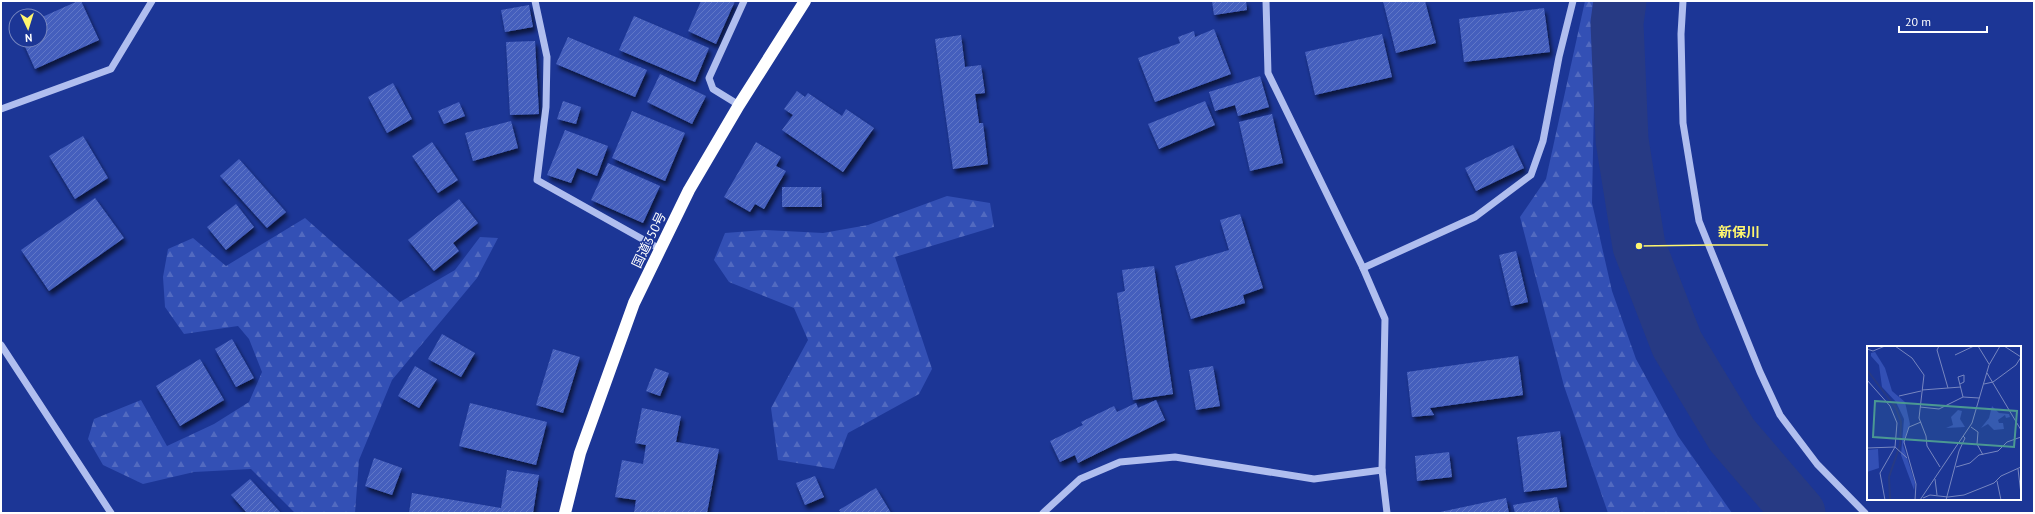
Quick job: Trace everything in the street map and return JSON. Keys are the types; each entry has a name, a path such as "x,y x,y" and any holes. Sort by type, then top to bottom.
{"highway":[{"name":"国道350号","path":"565,513 583,445 634,304 689,190 739,105 805,1"}],"street":[{"path":"1,109 111,69 152,1"},
{"path":"535,1 547,57 546,106 536,180 660,249"},
{"path":"739,105 713,89 709,78 744,1"},
{"path":"1266,1 1268,73 1385,319 1382,470 1387,513"},
{"path":"1362,268 1475,217 1531,175 1543,141 1559,57 1573,1"},
{"path":"1683,1 1681,34 1683,123 1699,221 1760,372 1780,415 1817,464 1864,513"},
{"path":"1,345 111,513"},
{"path":"1042,513 1080,479 1120,462 1175,457 1314,479 1382,470"}],"green space":[{"path":"1585,1 1609,1 1594,102 1592,203 1612,291 1636,359 1678,436 1732,513 1608,513 1564,386 1520,217 1546,179"},
{"path":"947,196 990,203 994,227 895,257 932,369 919,394 848,433 834,469 778,460 771,408 808,340 794,308 729,282 714,260 725,233 765,230 823,233 868,225"},
{"path":"305,218 400,302 455,270 480,237 498,238 477,278 392,380 359,460 355,513 295,513 251,469 194,472 143,484 103,465 88,439 94,419 141,400 167,446 214,424 249,402 262,372 249,339 238,326 184,334 165,307 163,277 168,249 193,238 226,266"}],"building":[{"path":"81,1 99,40 35,69 26,48 48,48 48,14"},
{"path":"701,1 735,1 716,44 688,31"},
{"path":"1212,1 1246,1 1247,10 1214,15"},
{"path":"1383,1 1425,1 1436,43 1396,53"},
{"path":"529,5 533,27 505,32 501,10"},
{"path":"1544,8 1550,52 1464,62 1459,19"},
{"path":"634,16 709,48 695,82 619,50"},
{"path":"1214,29 1231,74 1155,102 1138,58 1180,43 1178,37 1194,31 1195,37"},
{"path":"1382,34 1392,77 1315,95 1305,52"},
{"path":"961,35 965,67 981,65 985,93 975,94 979,123 983,123 988,164 953,169 935,39"},
{"path":"568,37 647,70 635,97 556,64"},
{"path":"535,41 539,114 510,115 506,42"},
{"path":"660,74 706,96 692,124 647,102"},
{"path":"1260,76 1269,107 1238,116 1235,105 1215,111 1209,92"},
{"path":"393,83 412,119 387,133 368,97"},
{"path":"797,91 805,97 808,93 842,116 846,109 874,128 843,172 782,130 793,115 784,109"},
{"path":"563,101 581,107 576,124 557,119"},
{"path":"1205,101 1215,125 1159,149 1148,124"},
{"path":"459,102 465,116 444,124 438,111"},
{"path":"632,111 685,133 665,181 612,158"},
{"path":"1272,114 1283,163 1250,171 1239,122"},
{"path":"511,121 518,148 473,161 465,133"},
{"path":"565,130 608,146 597,176 577,168 571,183 547,175"},
{"path":"83,136 108,178 75,199 49,156"},
{"path":"432,142 458,180 438,193 412,156"},
{"path":"756,142 781,157 776,166 786,171 764,209 755,204 750,212 724,197"},
{"path":"1513,145 1524,168 1476,191 1465,168"},
{"path":"239,159 286,212 267,228 220,176"},
{"path":"608,163 660,186 643,223 591,200"},
{"path":"782,187 821,187 822,207 782,207"},
{"path":"95,198 124,238 49,291 21,250"},
{"path":"459,199 478,223 453,243 459,251 434,271 408,240"},
{"path":"236,204 254,227 226,250 207,227"},
{"path":"1240,214 1263,288 1243,295 1245,303 1191,319 1175,266 1229,250 1220,220"},
{"path":"1516,251 1528,302 1511,306 1499,255"},
{"path":"1154,266 1173,394 1133,400 1117,293 1125,291 1122,270"},
{"path":"442,334 475,353 461,377 428,359"},
{"path":"232,339 254,378 236,387 215,349"},
{"path":"553,349 580,357 563,413 536,405"},
{"path":"1518,356 1523,395 1430,408 1434,415 1412,417 1407,372"},
{"path":"200,359 224,400 180,426 156,386"},
{"path":"415,366 437,379 419,408 398,396"},
{"path":"1213,366 1220,406 1196,410 1189,370"},
{"path":"655,368 669,373 660,396 646,391"},
{"path":"1156,400 1165,420 1078,463 1075,455 1060,462 1050,441 1083,425 1081,422 1114,406 1117,412 1136,403 1138,408"},
{"path":"470,403 547,422 536,465 459,446"},
{"path":"642,408 681,416 676,442 719,449 707,513 634,513 636,500 615,497 622,460 643,464 646,445 635,443"},
{"path":"1560,431 1567,487 1524,492 1517,437"},
{"path":"1449,452 1452,477 1417,481 1415,456"},
{"path":"374,458 402,468 392,495 365,486"},
{"path":"507,470 539,475 533,513 409,513 412,493 501,508"},
{"path":"815,476 824,497 805,505 796,483"},
{"path":"250,479 281,513 247,513 231,495"},
{"path":"876,488 891,513 841,513 839,510"},
{"path":"1557,497 1560,513 1515,513 1513,505"},
{"path":"1506,498 1509,513 1440,513 1440,512"}],"waterway":[{"path":"1620,1 1617,23 1622,140 1639,246 1677,344 1732,435 1799,513"}],"place":[{"name":"新保川","path":"1639,246"}]}
